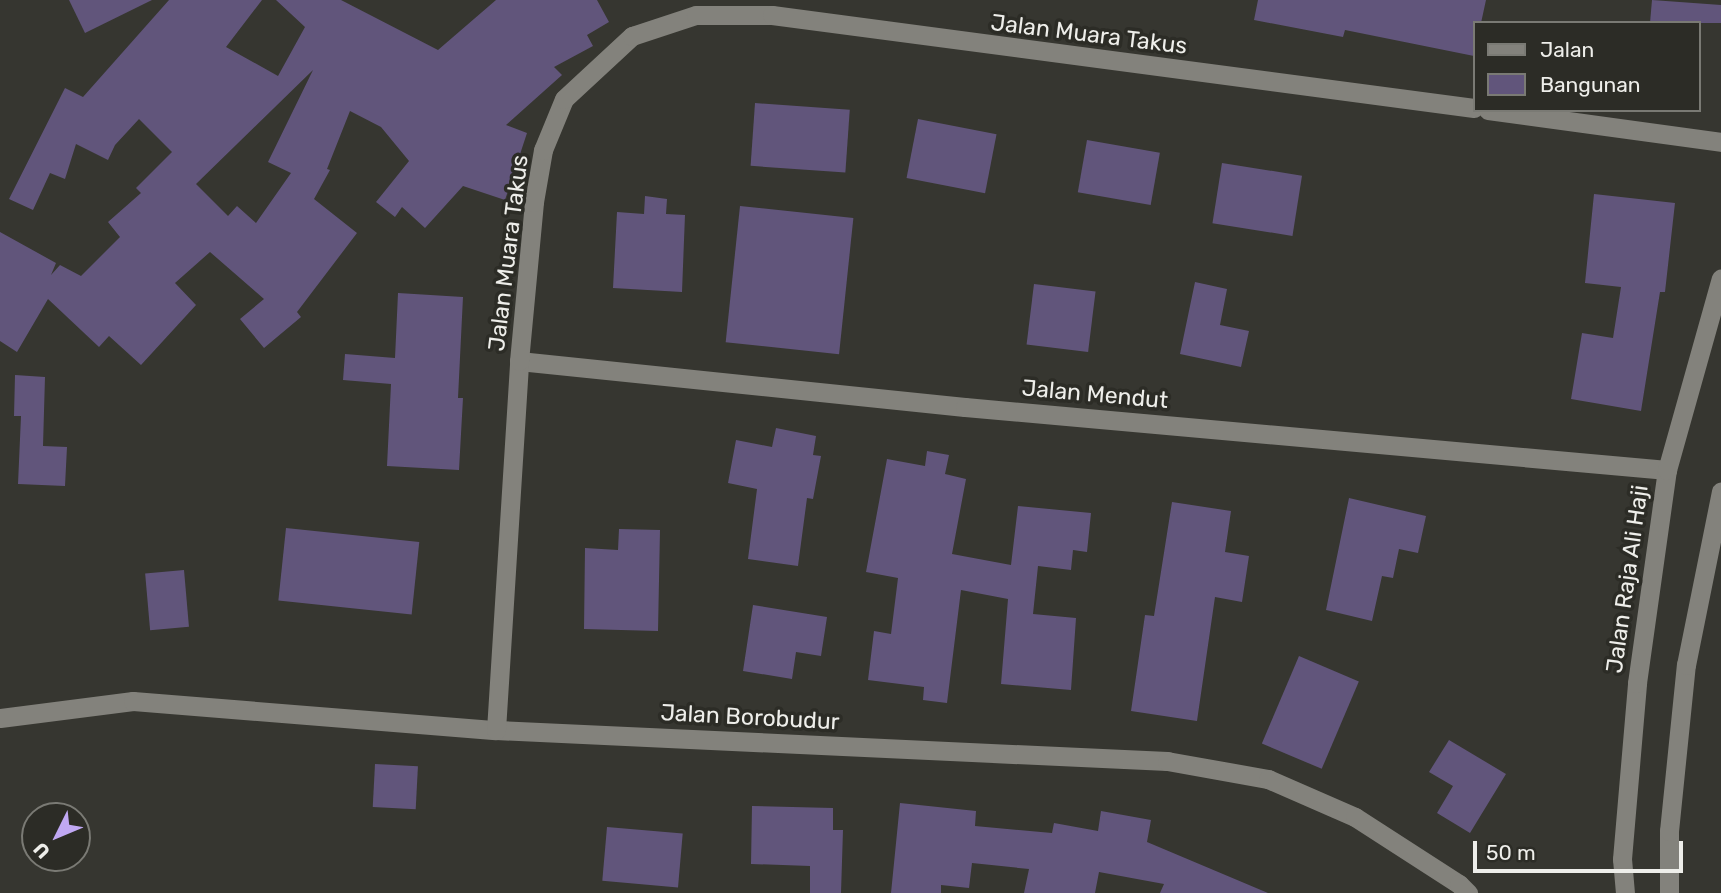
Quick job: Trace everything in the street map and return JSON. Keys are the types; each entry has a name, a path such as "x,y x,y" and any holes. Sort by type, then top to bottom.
{"street":[{"name":"Jalan Muara Takus","path":"496,730 519,360 534,202 543,150 564,99 632,36 696,15 772,15 1472,108"},
{"path":"1503,112 1721,142"},
{"name":"Jalan Raja Ali Haji","path":"1625,893 1622,859 1637,683 1667,470 1721,278"},
{"name":"Jalan Mendut","path":"519,360 965,407 1667,470"},
{"path":"1668,893 1669,831 1686,665 1721,492"},
{"name":"Jalan Borobudur","path":"0,718 133,701 496,730 1167,761 1268,779 1355,817 1459,884 1468,893"}],"building":[{"path":"69,0 152,0 85,33"},
{"path":"169,0 262,0 226,47 278,76 305,27 276,0 341,0 438,50 496,0 597,0 609,22 587,35 593,46 554,67 562,75 506,125 527,133 505,200 463,186 425,228 402,207 395,217 376,202 409,161 381,127 350,111 327,169 330,170 314,199 357,233 297,312 301,317 264,348 240,319 264,299 210,252 175,283 196,305 141,365 109,336 99,347 48,299 17,352 0,341 0,232 56,263 51,275 60,265 81,276 120,237 108,222 141,193 136,188 172,152 139,119 115,145 108,160 76,144 65,179 50,173 33,210 9,199 65,88 83,97","holes":["313,70 268,162 291,173 256,223 237,206 228,216 196,184"]},
{"path":"1258,0 1486,0 1481,21 1472,21 1472,56 1345,30 1343,37 1254,20"},
{"path":"1652,0 1721,5 1721,23 1650,21"},
{"path":"755,103 850,110 845,172 751,166"},
{"path":"918,119 997,134 985,193 907,178"},
{"path":"1087,140 1160,153 1151,205 1078,192"},
{"path":"1222,163 1302,176 1292,236 1212,223"},
{"path":"1594,194 1675,203 1665,292 1660,292 1641,411 1571,399 1582,333 1613,338 1621,287 1585,283"},
{"path":"645,196 667,199 666,214 685,215 682,292 613,288 617,212 644,214"},
{"path":"740,206 853,218 839,354 726,342"},
{"path":"1195,282 1227,289 1220,325 1249,331 1241,367 1180,354"},
{"path":"1034,284 1096,292 1088,352 1027,345"},
{"path":"398,293 463,297 458,398 463,398 459,470 387,466 391,384 343,380 345,354 395,358"},
{"path":"15,375 45,377 43,446 67,447 65,486 18,484 21,416 14,416"},
{"path":"776,428 816,436 813,455 821,456 813,499 807,498 798,566 748,559 757,489 728,483 736,440 772,447"},
{"path":"927,451 949,455 945,474 966,479 952,554 1011,565 1018,506 1091,513 1087,552 1073,550 1071,570 1038,566 1033,614 1076,618 1071,690 1001,684 1008,599 961,590 947,703 923,700 924,687 868,680 874,631 891,634 898,578 866,572 887,459 925,466"},
{"path":"1349,498 1426,516 1418,553 1399,549 1393,578 1382,576 1372,621 1326,610"},
{"path":"1172,502 1231,511 1225,552 1249,556 1242,602 1215,597 1197,721 1131,711 1145,615 1154,616"},
{"path":"286,528 419,542 412,615 278,601"},
{"path":"619,529 660,530 658,631 584,629 585,548 618,550"},
{"path":"184,570 189,627 150,630 145,573"},
{"path":"753,605 827,617 821,656 796,652 792,679 743,671"},
{"path":"1299,656 1359,681 1322,769 1262,743"},
{"path":"1449,740 1506,774 1470,833 1437,813 1453,786 1429,772"},
{"path":"375,764 418,766 416,809 373,807"},
{"path":"900,803 976,811 975,826 1052,833 1054,823 1098,831 1101,811 1151,820 1147,842 1268,893 1160,893 1164,884 1099,872 1095,893 1024,893 1029,869 972,863 969,888 941,885 941,893 891,893"},
{"path":"752,806 833,808 833,830 843,830 841,893 810,893 810,866 751,864"},
{"path":"607,827 683,834 678,887 602,881"}]}
